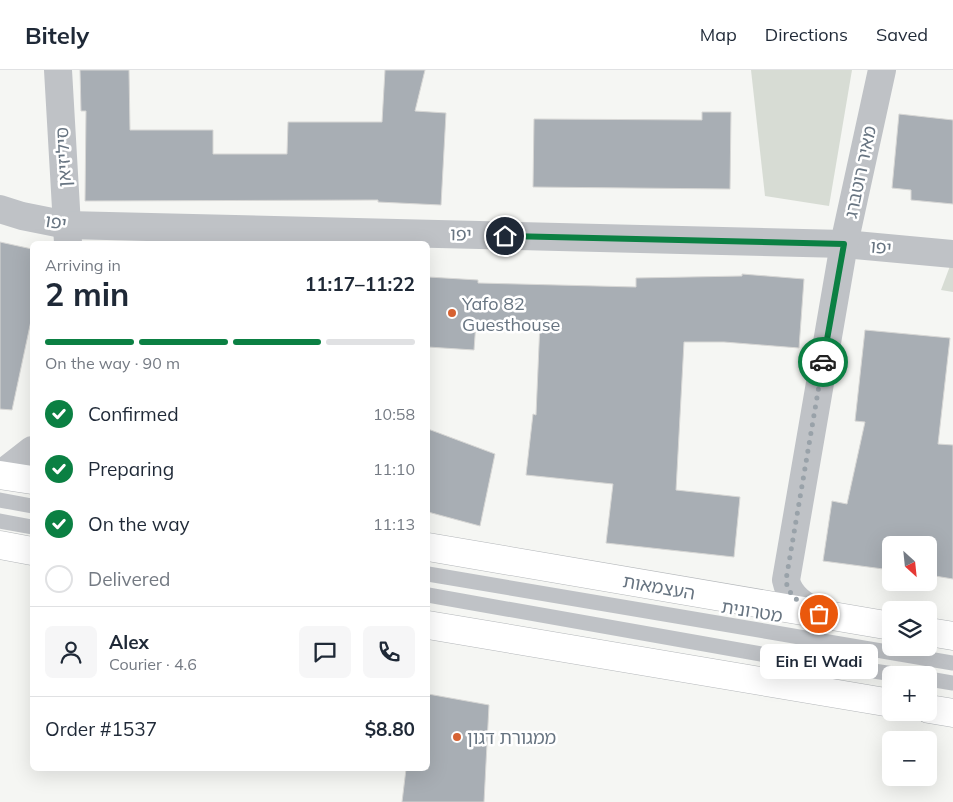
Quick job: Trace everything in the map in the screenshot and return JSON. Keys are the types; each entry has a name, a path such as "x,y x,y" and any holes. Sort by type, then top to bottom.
{"highway":[{"path":"0,474 30,480"},
{"path":"0,545 30,551"},
{"name":"העצמאות","path":"430,547 882,624"},
{"path":"430,625 882,701"},
{"path":"937,633 953,636"},
{"path":"937,710 953,713"}],"street":[{"name":"סיליזיאן","path":"58,70 67,234"},
{"name":"מאיר רוטברג","path":"819,614 800,603 792,594 786,580 844,244 882,70"},
{"name":"יפו","path":"0,209 67,234 844,244 953,254"},
{"path":"0,474 30,452"}],"lane":[{"path":"0,500 30,506"},
{"path":"0,521 30,527"},
{"name":"מטרונית","path":"430,574 953,662"},
{"path":"430,595 752,652 882,672"},
{"path":"937,680 953,683"}],"shaded area":[{"path":"751,70 852,70 829,206 765,196"},
{"path":"953,258 953,292 941,290"}],"building":[{"path":"80,70 129,70 130,130 213,130 213,154 287,154 288,122 382,122 385,70 425,70 415,111 446,113 441,205 378,202 378,200 85,201 86,111 81,111"},
{"path":"702,112 731,112 730,189 533,187 534,119 702,120"},
{"path":"899,114 953,120 953,204 911,200 911,190 892,188"},
{"path":"0,242 30,249 30,325 12,410 0,409"},
{"path":"742,274 804,279 799,348 724,342 684,342 676,490 740,497 734,557 606,543 613,484 526,475 533,414 536,415 540,322 476,322 474,350 430,347 430,277 478,280 478,283 636,287 636,278 742,276"},
{"path":"865,330 950,338 938,444 953,445 953,579 938,576 938,536 882,536 882,569 823,561 832,501 847,504 865,422 855,421"},
{"path":"430,430 495,454 480,526 430,513"},
{"name":"ממגורת דגון","path":"430,694 489,705 484,802 402,802 406,771 430,771"}],"way so far":[{"path":"819,614 800,603 792,594 786,584 786,580 823,362"}],"place":[{"name":"Yafo 82 Guesthouse","path":"452,313"},
{"name":"Ein El Wadi","path":"819,614"},
{"name":"ממגורת דגון","path":"457,737"}],"route":[{"path":"505,236 844,244 823,362"}]}
